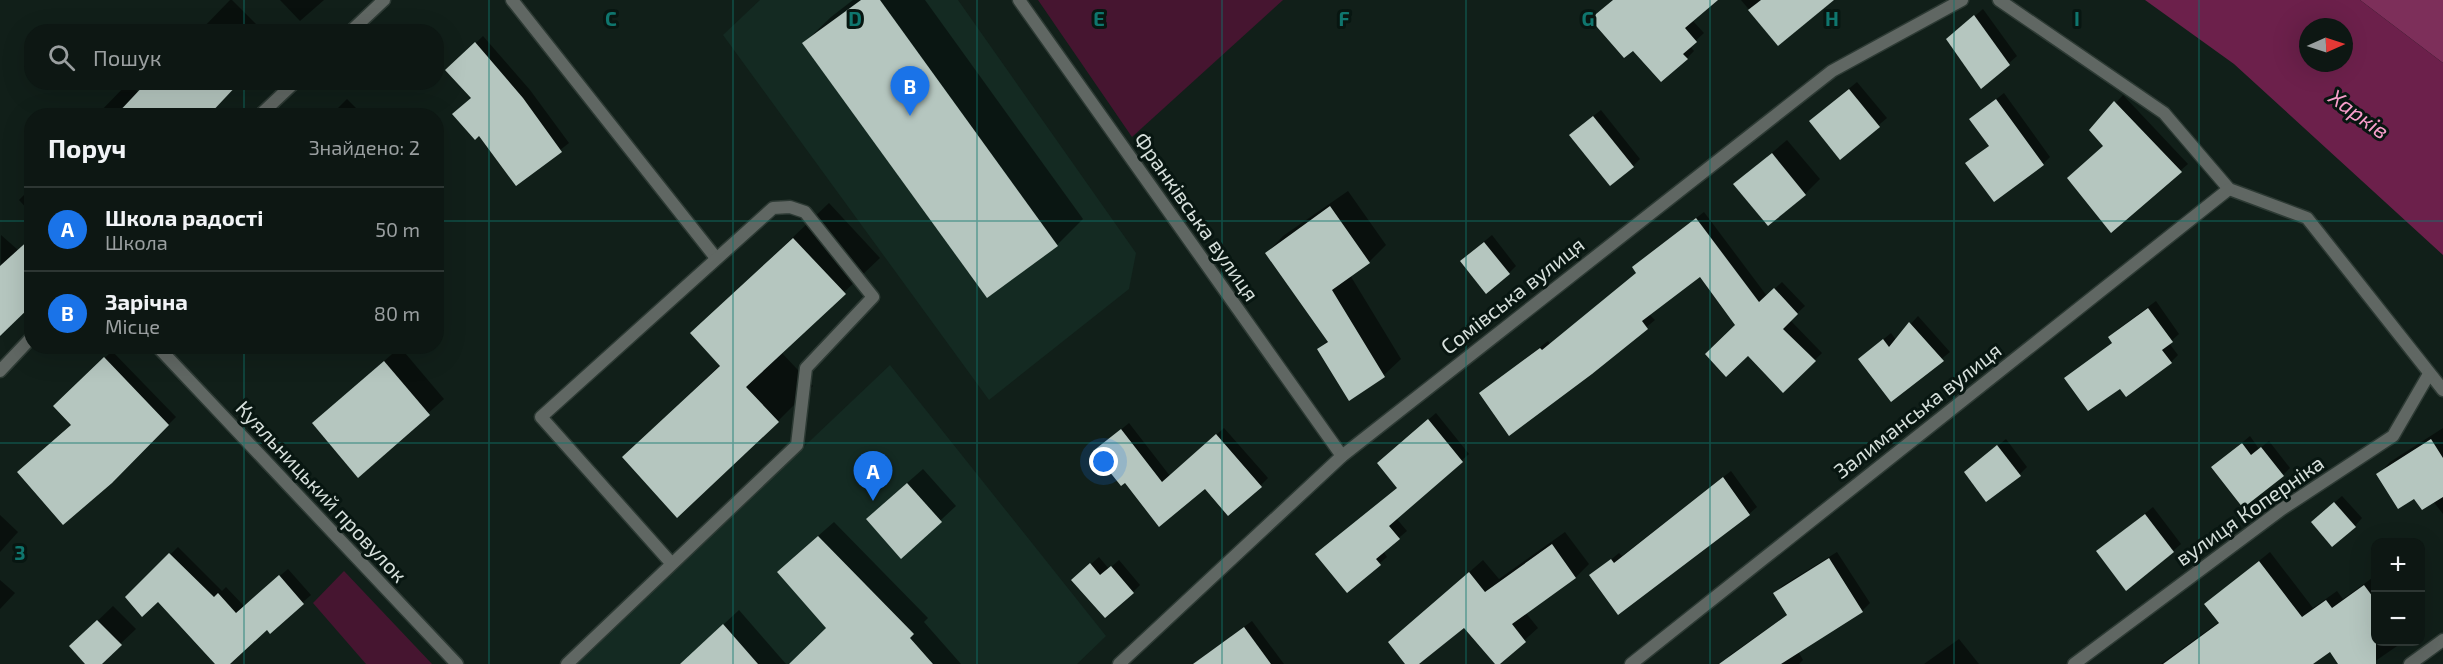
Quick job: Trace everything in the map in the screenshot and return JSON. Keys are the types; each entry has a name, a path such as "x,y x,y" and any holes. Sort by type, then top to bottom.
{"street":[{"path":"358,24 384,0"},
{"path":"513,0 716,258"},
{"name":"Франківська вулиця","path":"1019,0 1342,456"},
{"name":"Сомівська вулиця","path":"1121,663 1342,456 1832,70 1962,0"},
{"path":"1999,0 2164,113 2229,189 2307,218 2443,390"},
{"path":"267,108 287,90"},
{"name":"Залиманська вулиця","path":"1631,664 2229,189"},
{"path":"567,664 797,445 806,368 873,297 805,212 790,207 773,208 541,417 672,564"},
{"path":"0,371 24,346"},
{"name":"Куяльницький провулок","path":"165,354 457,664"},
{"name":"вулиця Коперніка","path":"2074,664 2282,509 2393,436 2429,375"},
{"path":"2410,664 2443,640"}],"shaded area":[{"path":"760,0 958,0 1136,253 1129,289 989,400 723,35"},
{"path":"1038,0 1283,0 1132,137"},
{"path":"2360,0 2443,0 2443,63"},
{"path":"890,365 1106,636 1077,664 575,664"},
{"path":"344,571 432,664 366,664 313,603"}],"water":[{"name":"Харків","path":"2145,0 2360,0 2443,63 2443,255 2234,64"}],"building":[{"path":"861,0 880,0 1058,246 987,298 802,43"},
{"path":"1613,0 1718,0 1685,28 1697,42 1683,54 1688,59 1661,82 1633,51 1624,58 1590,19"},
{"path":"1761,0 1834,0 1778,46 1748,10"},
{"path":"1974,15 2010,65 1981,89 1946,39"},
{"path":"475,42 523,98 562,152 516,186 479,136 475,140 452,114 471,98 445,70"},
{"path":"1849,89 1880,127 1840,160 1809,121"},
{"path":"139,90 232,90 216,108 123,108"},
{"path":"1996,99 2044,165 1994,202 1965,163 1989,146 1969,119"},
{"path":"2114,101 2182,172 2111,233 2067,178 2103,146 2089,130"},
{"path":"1593,116 1634,167 1610,186 1569,135"},
{"path":"1772,153 1806,195 1768,226 1733,184"},
{"path":"1330,206 1370,263 1332,290 1385,377 1349,401 1317,349 1328,342 1265,253"},
{"path":"1696,218 1759,302 1774,288 1798,314 1783,329 1816,361 1783,393 1748,356 1726,377 1705,354 1735,325 1700,277 1642,321 1648,329 1509,436 1479,393 1540,348 1542,350 1636,273 1632,267"},
{"path":"793,238 846,294 746,387 779,422 677,518 622,457 720,366 690,333"},
{"path":"1484,242 1510,274 1486,294 1460,261"},
{"path":"24,244 24,313 0,336 0,266"},
{"path":"2148,308 2173,342 2162,350 2172,363 2126,397 2120,389 2088,411 2064,378 2112,343 2108,337"},
{"path":"1909,322 1944,361 1891,402 1858,359 1883,339 1889,347"},
{"path":"104,357 169,425 112,483 63,525 17,472 71,425 53,406"},
{"path":"384,361 430,415 358,478 312,423"},
{"path":"1428,419 1463,462 1389,526 1400,539 1376,559 1381,565 1347,593 1315,554 1397,488 1377,463"},
{"path":"1121,429 1162,482 1216,434 1262,487 1228,516 1205,489 1159,527 1125,483 1121,486 1093,451"},
{"path":"2431,439 2443,458 2443,497 2422,510 2414,499 2398,509 2376,474"},
{"path":"2242,443 2251,455 2261,447 2284,476 2243,508 2211,467"},
{"path":"1997,445 2021,476 1986,502 1964,472"},
{"path":"1723,477 1750,515 1618,615 1589,575 1611,559 1614,563"},
{"path":"907,483 942,522 901,559 866,519"},
{"path":"2334,502 2356,527 2332,547 2311,522"},
{"path":"2145,514 2174,552 2126,591 2096,551"},
{"path":"818,536 914,634 910,638 933,664 789,664 826,628 777,572"},
{"path":"1552,544 1576,578 1512,624 1526,642 1500,664 1495,664 1464,628 1419,664 1405,664 1388,642 1469,572 1485,592"},
{"path":"169,553 214,597 218,593 236,613 279,575 304,604 270,634 267,630 230,664 215,664 158,602 142,617 125,597"},
{"path":"1829,558 1863,612 1781,664 1719,664 1787,615 1773,593"},
{"path":"2259,561 2302,617 2326,600 2332,608 2364,585 2371,594 2371,646 2376,646 2376,664 2338,664 2330,652 2313,664 2163,664 2219,623 2204,604"},
{"path":"1090,563 1100,575 1111,566 1134,593 1105,618 1071,580"},
{"path":"97,620 122,645 102,664 85,664 69,646"},
{"path":"723,624 758,664 680,664"},
{"path":"1244,627 1271,664 1193,664"}],"place":[{"name":"Зарічна","path":"910,116"},
{"name":"Школа радості","path":"873,501"}]}
